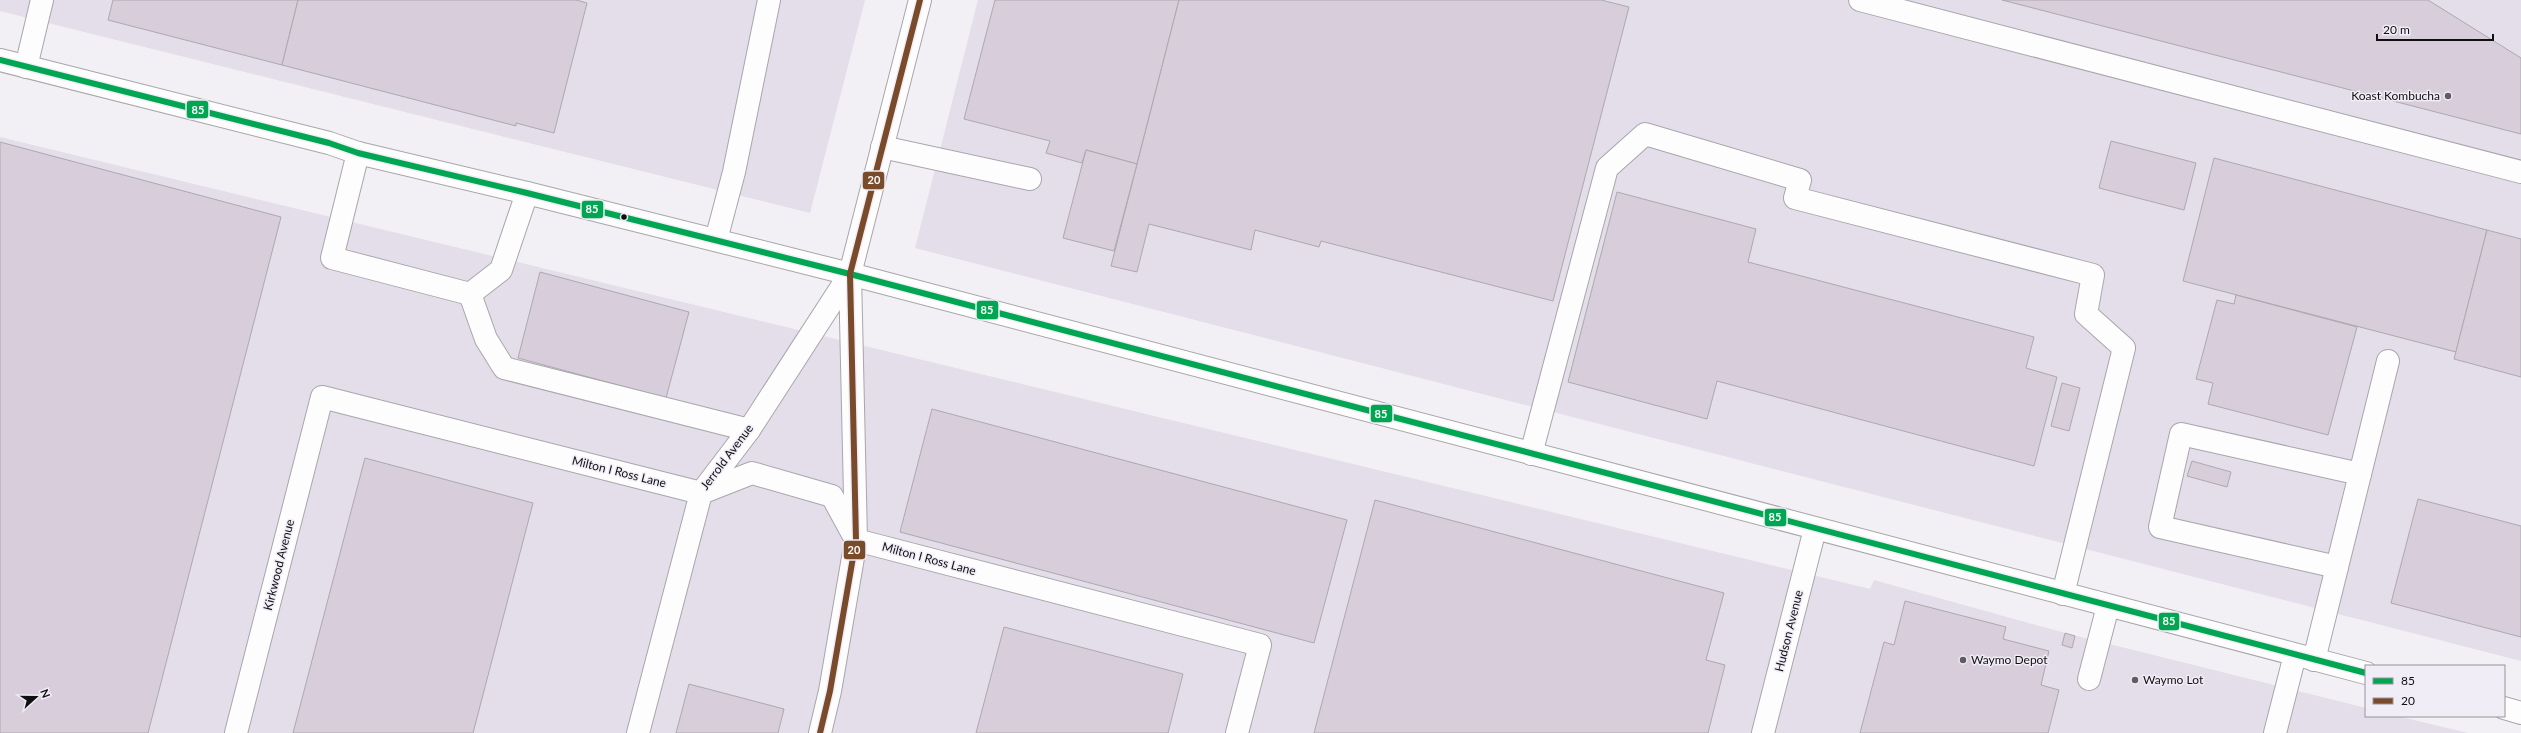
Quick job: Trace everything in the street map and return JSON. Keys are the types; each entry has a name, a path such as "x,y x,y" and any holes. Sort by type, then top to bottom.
{"street":[{"path":"26,67 42,0"},
{"path":"716,240 734,172 769,0"},
{"name":"Jerrold Avenue","path":"820,733 830,691 856,540 850,274 920,0"},
{"path":"1860,0 2521,172"},
{"path":"0,60 329,143 358,153 527,193 850,274 2304,658 2365,673"},
{"path":"1531,454 1607,168 1645,134 1800,180 1795,198 2093,275 2086,314 2124,348 2064,594"},
{"path":"882,147 1030,180"},
{"path":"358,153 332,258 470,294"},
{"path":"470,294 501,270 527,193"},
{"name":"Jerrold Avenue","path":"638,733 701,493 749,430 850,274"},
{"path":"470,294 486,339 504,368 749,430"},
{"path":"2275,733 2337,567 2388,361"},
{"name":"Milton I Ross Lane","path":"322,397 701,493"},
{"name":"Kirkwood Avenue","path":"236,733 322,397"},
{"path":"2337,567 2160,527 2181,434 2360,474"},
{"path":"701,493 752,473 832,496 856,540"},
{"name":"Hudson Avenue","path":"1763,733 1815,529"},
{"name":"Milton I Ross Lane","path":"856,540 1260,645 1237,733"},
{"path":"2089,679 2108,606"},
{"path":"2505,708 2521,713"}],"shaded area":[{"path":"0,0 865,0 810,213 0,11"},
{"path":"978,0 2521,0 2521,661 915,248"},
{"path":"0,137 1870,589 1874,580 2065,633 2365,708 2365,717 2401,717 2468,733 0,733"}],"building":[{"path":"113,0 298,0 282,65 108,20"},
{"path":"298,0 576,0 587,3 554,133 516,123 516,126 282,65"},
{"path":"995,0 1179,0 1137,164 1086,150 1082,163 1046,153 1050,141 964,119"},
{"path":"1179,0 1601,0 1629,7 1553,301 1321,241 1319,247 1255,230 1251,250 1149,224 1137,272 1111,266"},
{"name":"Koast Kombucha","path":"2002,0 2428,0 2521,58 2521,134"},
{"path":"2111,141 2196,163 2184,210 2099,188"},
{"path":"0,142 281,217 148,733 0,733"},
{"path":"1086,150 1137,164 1114,251 1063,238"},
{"path":"2214,158 2487,230 2456,352 2183,281"},
{"path":"1617,192 1756,229 1748,262 2034,337 2026,368 2057,377 2034,466 1717,381 1707,419 1568,382"},
{"path":"2487,230 2521,239 2521,377 2454,359"},
{"path":"540,272 689,312 666,398 518,358"},
{"path":"2236,295 2357,327 2328,435 2208,404 2213,383 2196,379 2217,300 2234,304"},
{"path":"2062,383 2080,388 2069,431 2051,426"},
{"path":"932,409 1347,520 1314,643 900,532"},
{"path":"365,458 533,503 473,733 293,733"},
{"path":"2192,461 2231,472 2227,487 2187,476"},
{"path":"2418,499 2521,526 2521,637 2391,603"},
{"path":"1375,500 1724,593 1706,660 1725,665 1708,733 1314,733"},
{"name":"Waymo Depot","path":"1905,601 2006,627 2003,639 2049,651 2041,685 2059,690 2048,733 1860,733 1884,642 1894,645"},
{"path":"1004,627 1183,674 1168,733 976,733"},
{"path":"2065,633 2075,636 2072,648 2062,645"},
{"path":"689,684 784,709 778,733 676,733"}],"transit line":[{"name":"20","path":"820,733 830,691 856,540 850,274 920,0"},
{"name":"85","path":"0,60 329,143 358,153 527,193 850,274 2365,673"}],"place":[{"name":"Koast Kombucha","path":"2448,96"},
{"name":"Waymo Depot","path":"1963,660"},
{"name":"Waymo Lot","path":"2135,680"}]}
